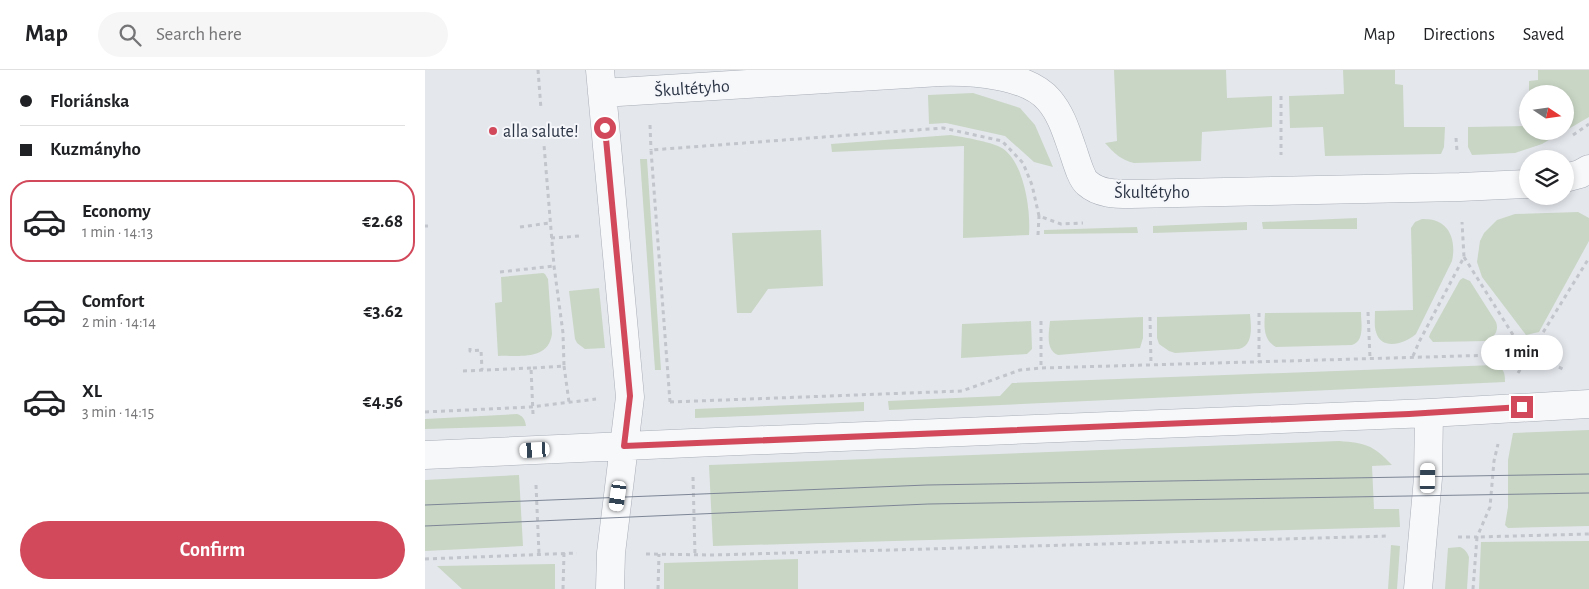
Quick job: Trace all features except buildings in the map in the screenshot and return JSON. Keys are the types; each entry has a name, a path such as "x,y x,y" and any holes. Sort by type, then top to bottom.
{"street":[{"name":"Škultétyho","path":"601,82 966,71 988,73 1012,79 1032,87 1048,98 1061,116 1085,182 1099,191 1124,194 1519,184"},
{"path":"601,82 630,396 611,553 610,589"},
{"path":"1574,176 1589,169"},
{"path":"425,455 1429,413 1589,404"},
{"path":"1418,589 1428,478 1429,413"}],"path":[{"path":"538,70 541,109"},
{"path":"1281,96 1281,158"},
{"path":"670,402 651,150 943,128 1002,141 1023,164 1032,185 1039,216 1038,235"},
{"path":"1456,138 1457,153"},
{"path":"543,144 569,402"},
{"path":"1039,216 1061,224 1089,223"},
{"path":"1462,221 1464,257 1515,338 1531,354 1562,369 1571,368"},
{"path":"520,227 550,223"},
{"path":"1413,356 1464,257"},
{"path":"1473,589 1477,537 1490,507 1494,461 1512,382 1589,258"},
{"path":"500,272 554,266"},
{"path":"1368,312 1370,359"},
{"path":"1259,313 1259,362"},
{"path":"1149,317 1151,365"},
{"path":"1041,321 1041,368"},
{"path":"470,348 470,351 481,350 482,370"},
{"path":"425,412 531,407 606,397 630,396 656,395 670,402 962,391 1019,370 1041,368 1531,354 1550,350"},
{"path":"463,371 564,366"},
{"path":"531,368 531,407 534,425 539,554"},
{"path":"425,559 564,553 713,555 1385,535 1477,537 1589,534"},
{"path":"563,589 564,553"},
{"path":"659,554 659,589"}],"green space":[{"path":"1114,70 1226,70 1227,98 1272,96 1272,127 1202,132 1201,161 1129,162 1118,156 1105,143 1117,141"},
{"path":"1343,70 1395,70 1395,84 1403,85 1404,127 1445,127 1444,147 1441,154 1325,156 1323,127 1290,128 1289,96 1344,94"},
{"path":"1538,70 1589,70 1589,117 1574,126 1574,85 1529,85 1529,81 1538,80"},
{"path":"973,93 1020,108 1035,125 1053,167 1034,162 1005,136 946,123 929,124 928,95"},
{"path":"1519,126 1519,140 1549,140 1515,153 1472,155 1468,147 1468,127"},
{"path":"951,135 990,143 1008,153 1015,162 1024,186 1029,213 1029,235 963,238 964,146 832,152 831,144"},
{"path":"640,159 647,159 661,370 655,370"},
{"path":"1578,212 1589,218 1589,241 1539,332 1526,335 1482,277 1477,262 1480,241 1484,233 1497,220 1515,214"},
{"path":"1357,218 1357,229 1263,229 1262,222"},
{"path":"1422,219 1438,222 1449,231 1453,245 1452,261 1416,334 1406,341 1388,344 1379,338 1376,332 1375,311 1413,310 1411,228 1415,222"},
{"path":"1247,222 1247,230 1153,233 1153,226"},
{"path":"1137,227 1138,233 1044,234 1044,230"},
{"path":"821,230 823,286 768,289 751,313 737,313 732,233"},
{"path":"543,273 548,279 552,334 549,343 545,349 532,355 498,356 495,303 502,302 501,277"},
{"path":"1463,278 1470,281 1496,322 1496,333 1488,341 1433,342 1429,337 1430,334 1460,280"},
{"path":"599,288 605,348 585,349 575,339 569,291"},
{"path":"1361,312 1361,336 1352,345 1276,347 1269,341 1265,332 1265,313"},
{"path":"1250,314 1251,334 1247,344 1239,349 1175,353 1159,344 1157,338 1157,317"},
{"path":"1143,317 1143,338 1140,348 1058,355 1054,353 1049,345 1050,321"},
{"path":"1031,321 1032,349 1027,354 961,358 962,324"},
{"path":"1495,365 1503,371 1505,382 889,410 888,401 1000,396 1012,383"},
{"path":"864,402 864,411 695,418 695,409"},
{"path":"517,414 523,418 526,426 425,429 425,419"},
{"path":"1589,430 1589,526 1508,528 1505,525 1508,507 1508,460 1513,433"},
{"path":"1339,441 1369,446 1392,465 1372,466 1374,509 1399,509 1400,527 713,546 709,465"},
{"path":"519,475 523,546 425,551 425,480"},
{"path":"1589,541 1589,589 1479,589 1481,542"},
{"path":"1391,545 1400,546 1397,589 1388,589"},
{"path":"1460,547 1466,551 1469,557 1467,589 1445,589 1448,548"},
{"path":"798,559 798,589 664,589 664,563"},
{"path":"555,564 555,589 462,589 437,566"}],"tram line":[{"path":"425,505 927,485 1589,474"},
{"path":"425,526 928,504 1589,493"}],"place":[{"name":"alla salute!","path":"493,131"}],"route":[{"path":"605,128 630,396 624,446 1409,414 1522,407"}]}
